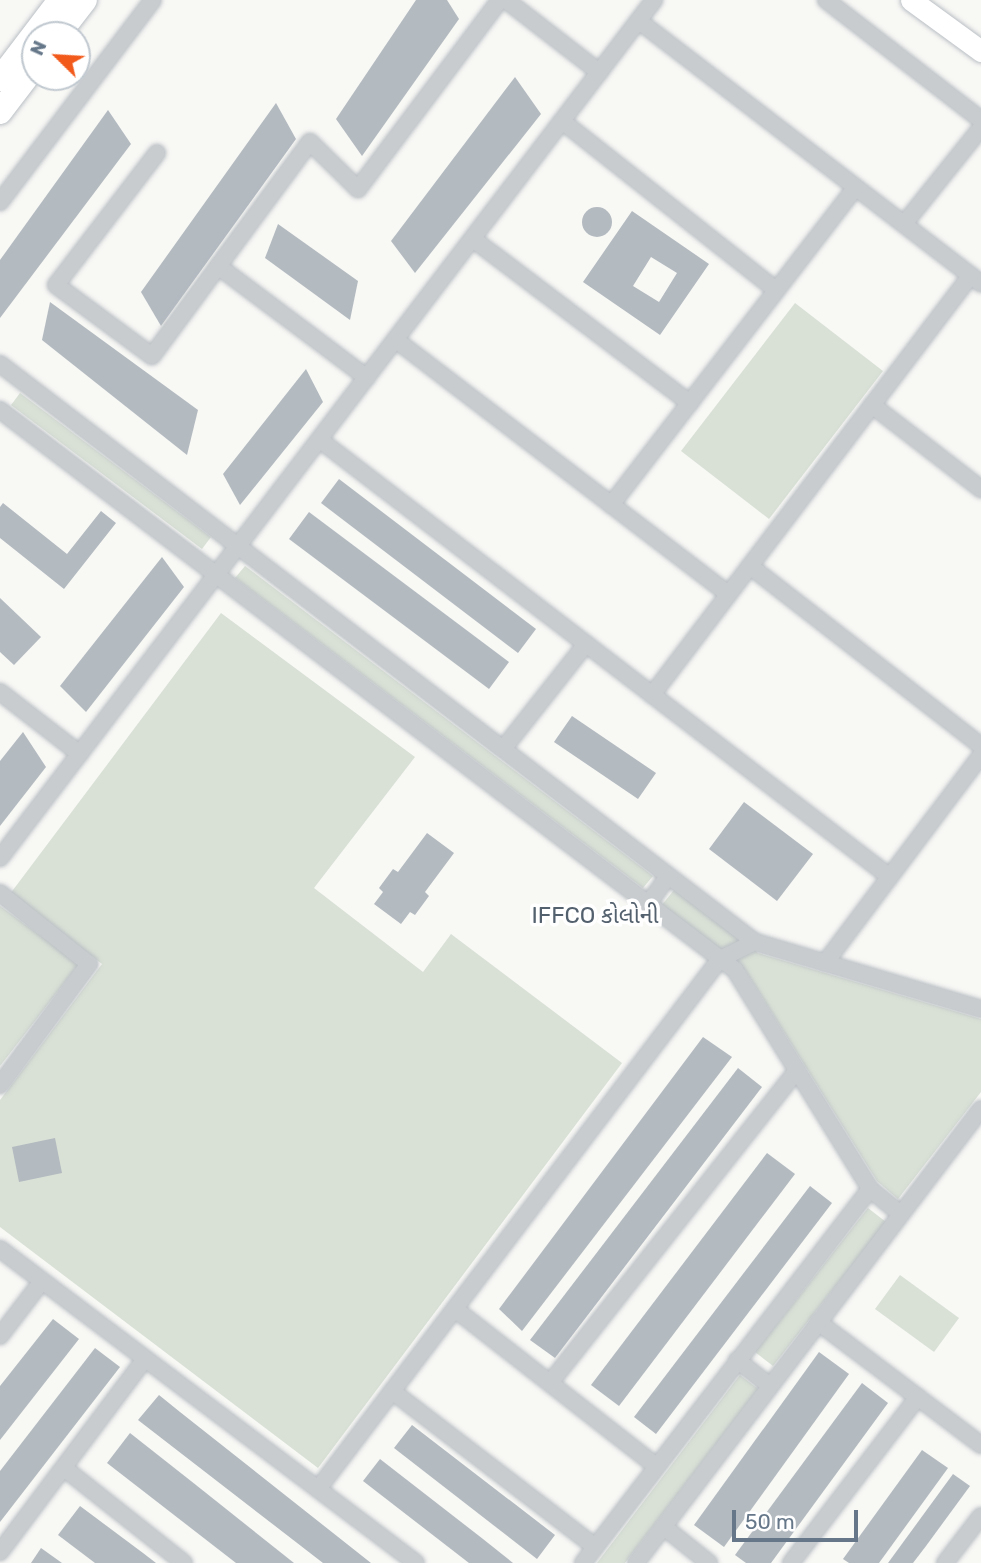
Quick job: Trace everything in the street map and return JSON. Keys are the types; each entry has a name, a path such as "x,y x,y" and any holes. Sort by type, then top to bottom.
{"main road":[{"path":"0,79 60,0"},
{"path":"69,21 85,0"},
{"path":"0,112 21,84"}],"street":[{"path":"0,202 153,0"},
{"path":"158,153 57,285 152,356 310,142 358,189 500,0"},
{"path":"506,0 599,72"},
{"path":"0,859 654,0"},
{"path":"826,0 981,120"},
{"path":"911,0 981,51"},
{"path":"639,21 976,279 872,405 652,695"},
{"path":"562,121 776,290"},
{"path":"904,224 981,128"},
{"path":"611,505 856,187"},
{"path":"473,239 690,403"},
{"path":"218,266 367,378"},
{"path":"396,341 728,594"},
{"path":"0,364 755,942 981,1009"},
{"path":"872,405 981,489"},
{"path":"0,410 735,970 870,1189 900,1213"},
{"path":"320,440 890,877"},
{"path":"750,566 981,746"},
{"path":"503,749 586,644"},
{"path":"0,692 80,754"},
{"path":"825,963 981,755"},
{"path":"648,904 668,876"},
{"path":"0,893 89,964 0,1085"},
{"path":"318,1489 720,959 755,942"},
{"path":"550,1383 797,1070"},
{"path":"636,1563 981,1109"},
{"path":"583,1563 870,1189"},
{"path":"0,1249 416,1563"},
{"path":"0,1336 42,1281"},
{"path":"455,1309 656,1466"},
{"path":"818,1322 981,1445"},
{"path":"0,1552 145,1359"},
{"path":"737,1360 770,1386"},
{"path":"392,1391 595,1547"},
{"path":"791,1563 918,1397"},
{"path":"64,1468 184,1563"},
{"path":"945,1563 981,1516"},
{"path":"664,1527 709,1563"}],"shaded area":[{"path":"795,303 883,371 769,519 681,451"},
{"path":"20,393 211,537 202,549 11,405"},
{"path":"245,566 653,876 643,888 235,578"},
{"path":"221,613 415,757 314,888 423,972 451,934 622,1063 318,1468 0,1227 0,1100 102,964 10,894"},
{"path":"674,890 758,953 981,1019 981,1092 898,1199 877,1181 745,970 661,906"},
{"path":"0,906 79,964 0,1066"},
{"path":"868,1208 886,1222 773,1366 755,1352"},
{"path":"900,1275 959,1318 934,1352 875,1309"},
{"path":"740,1375 758,1389 625,1563 597,1563"}],"building":[{"path":"416,0 447,0 459,19 362,156 336,119"},
{"path":"515,77 541,114 415,273 391,241"},
{"path":"276,103 296,139 161,326 141,292"},
{"path":"108,110 131,144 0,318 0,260"},
{"path":"597,207 608,211 612,222 608,233 597,237 586,233 582,222 586,211"},
{"path":"632,211 709,264 660,335 583,282","holes":["651,257 677,273 659,302 633,286"]},
{"path":"278,224 358,281 350,320 265,258"},
{"path":"50,302 198,410 187,455 42,340"},
{"path":"306,369 323,402 240,505 223,474"},
{"path":"339,479 536,629 518,653 321,503"},
{"path":"3,503 67,554 101,511 116,523 64,589 0,538 0,507"},
{"path":"309,512 509,662 489,689 289,539"},
{"path":"162,557 184,587 86,712 60,686"},
{"path":"0,598 41,637 14,665 0,652"},
{"path":"572,716 656,773 638,799 554,742"},
{"path":"23,732 46,767 0,826 0,761"},
{"path":"744,802 813,854 777,901 709,849"},
{"path":"427,833 454,853 425,892 429,896 415,915 410,912 401,924 374,904 383,892 379,888 393,869 398,872"},
{"path":"703,1037 732,1057 522,1331 499,1309"},
{"path":"738,1068 762,1087 555,1358 530,1340"},
{"path":"55,1138 62,1173 19,1182 12,1147"},
{"path":"767,1153 795,1174 619,1406 591,1385"},
{"path":"810,1186 832,1203 656,1434 634,1417"},
{"path":"53,1319 79,1339 0,1440 0,1386"},
{"path":"95,1348 120,1367 0,1522 0,1471"},
{"path":"819,1352 849,1374 724,1547 694,1525"},
{"path":"862,1383 888,1403 771,1563 746,1563 735,1555"},
{"path":"159,1395 371,1563 323,1563 138,1420"},
{"path":"412,1425 555,1535 537,1559 394,1448"},
{"path":"130,1433 294,1563 236,1563 107,1463"},
{"path":"922,1450 948,1468 879,1563 849,1563 843,1559"},
{"path":"380,1459 513,1563 469,1563 363,1481"},
{"path":"953,1474 970,1486 913,1563 888,1563"},
{"path":"80,1506 156,1563 95,1563 58,1535"},
{"path":"41,1548 62,1563 31,1563"}],"district":[{"name":"IFFCO કોલોની","path":"595,915"}]}
